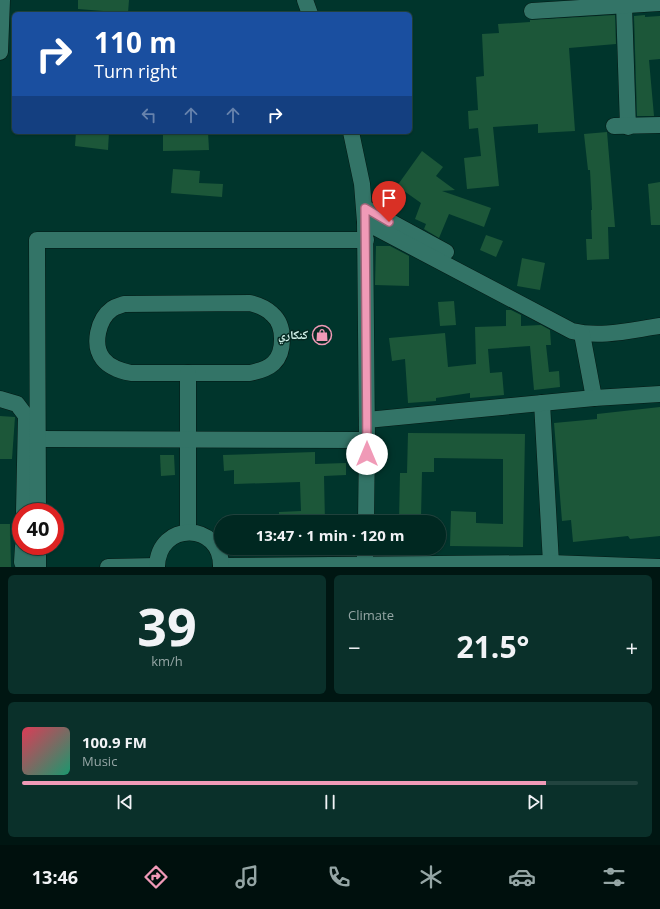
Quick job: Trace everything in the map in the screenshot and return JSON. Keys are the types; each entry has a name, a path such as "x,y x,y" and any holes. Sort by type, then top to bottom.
{"street":[{"path":"0,52 2,0"},
{"path":"532,11 660,2"},
{"path":"624,5 621,127 660,125"},
{"path":"351,134 358,161 365,215 366,240 366,515"},
{"path":"365,215 446,252"},
{"path":"365,215 563,328 582,334 603,334 660,326"},
{"path":"38,503 37,240 366,240"},
{"path":"250,303 261,307 277,320 282,334 282,351 275,362 262,371 250,373 188,372 131,373 113,367 104,360 98,352 97,338 100,323 106,314 113,308 124,304 250,303"},
{"path":"582,334 594,398"},
{"path":"188,372 188,532"},
{"path":"367,420 594,398 660,394"},
{"path":"0,400 17,404 26,416 24,503"},
{"path":"542,403 551,563"},
{"path":"38,439 367,440"},
{"path":"108,567 157,566 157,558 161,548 168,540 177,534 188,532 198,533 212,542 220,555 221,566 365,566 551,563 569,565 660,567"},
{"path":"22,555 22,562 24,567"},
{"path":"38,555 38,567"},
{"path":"365,555 365,566"}],"building":[{"path":"78,0 129,0 128,12 78,9"},
{"path":"615,15 616,44 569,48 575,131 538,133 538,124 493,127 499,186 467,189 464,158 481,156 478,128 469,129 468,111 478,110 476,77 484,76 482,34 499,33 498,24 530,22 530,20"},
{"path":"645,15 645,17 660,16 660,59 649,60 654,116 637,116 634,16"},
{"path":"607,132 615,227 608,227 609,259 587,260 586,239 592,239 592,210 590,170 588,170 584,134"},
{"path":"76,134 109,134 108,150 75,146"},
{"path":"163,134 208,134 209,150 163,151"},
{"path":"422,151 443,167 436,176 455,190 442,191 491,208 484,227 449,214 439,238 424,229 426,224 415,219 421,203 397,186"},
{"path":"173,169 200,171 199,183 223,184 222,197 171,193"},
{"path":"660,182 660,225 651,225 648,184"},
{"path":"486,235 503,241 496,257 480,250"},
{"path":"376,246 390,246 409,256 409,286 375,285"},
{"path":"522,258 545,263 540,290 517,286"},
{"path":"454,301 456,325 440,326 438,302"},
{"path":"506,310 511,310 521,315 521,326 541,325 550,330 551,345 546,345 549,372 559,371 560,387 534,390 530,346 488,349 490,373 502,372 504,395 470,398 470,393 436,398 436,401 408,403 405,359 392,361 389,338 445,333 448,367 476,364 475,327 506,326"},
{"path":"660,407 660,536 630,539 628,536 573,542 571,520 562,521 554,423 597,419 597,414"},
{"path":"0,416 15,417 12,459 0,459"},
{"path":"408,433 525,434 523,547 450,546 451,511 476,512 476,523 503,524 503,459 434,458 434,472 422,472 421,515 399,515 400,473 407,473"},
{"path":"315,452 315,464 346,463 346,475 324,476 325,515 279,515 279,512 301,511 300,482 234,484 234,470 224,471 223,455"},
{"path":"160,455 174,455 175,475 161,476"},
{"path":"0,524 10,524 11,567 0,567"}],"place":[{"name":"كنكاري","path":"322,335"}],"route":[{"path":"367,454 365,208 389,222"}]}
